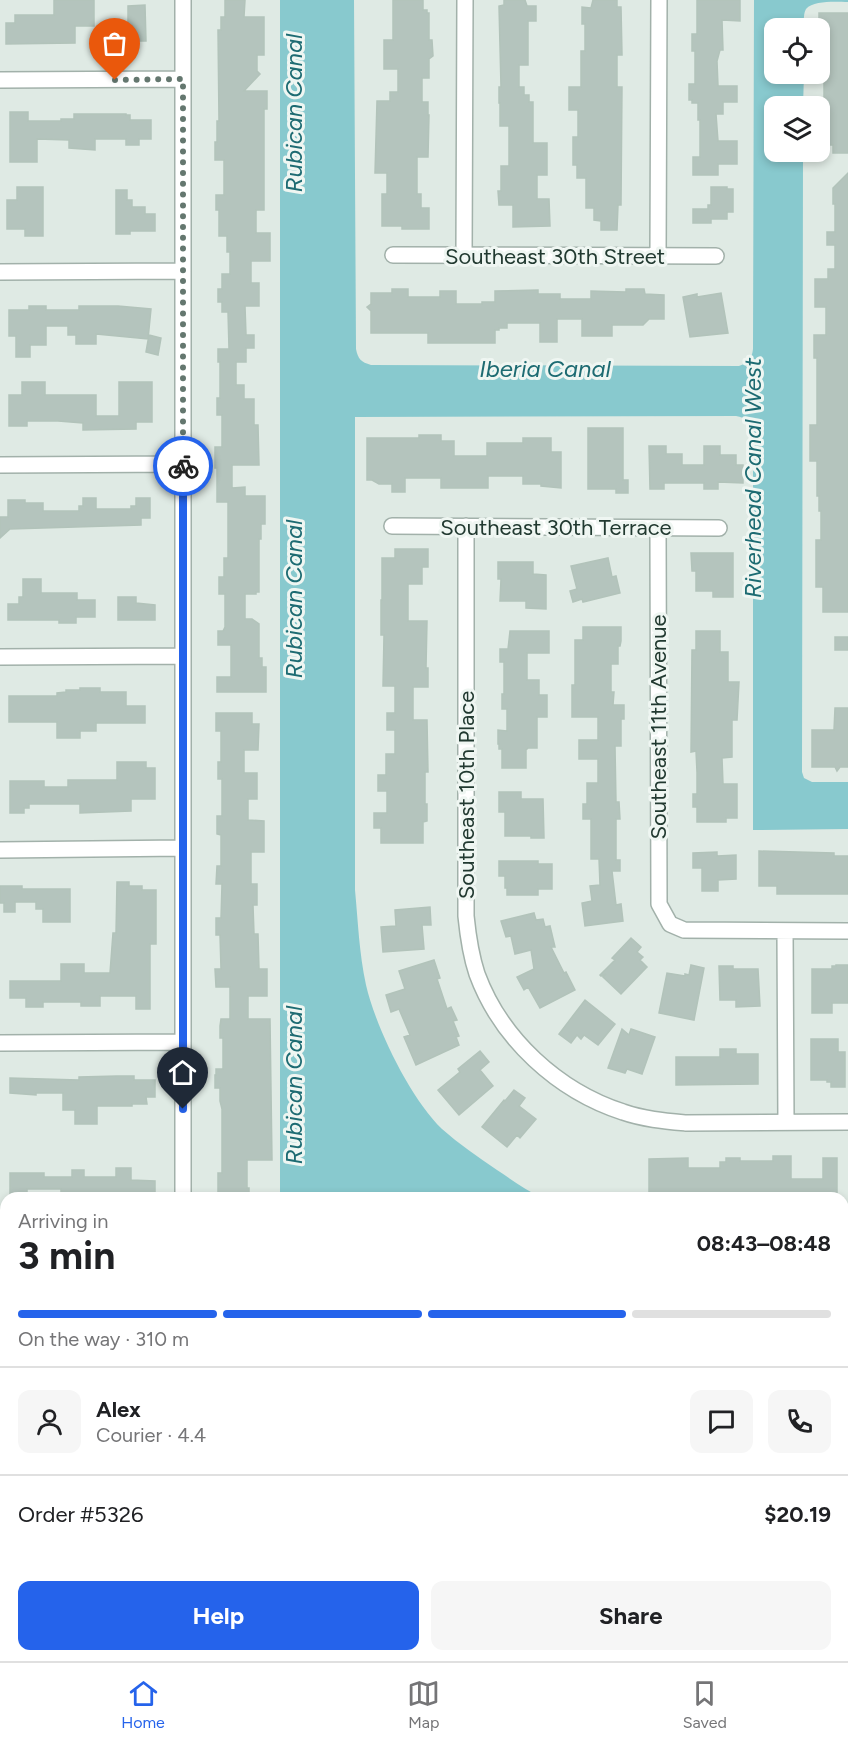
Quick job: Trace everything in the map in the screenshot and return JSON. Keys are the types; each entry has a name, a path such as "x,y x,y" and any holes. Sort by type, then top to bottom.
{"street":[{"path":"183,0 183,1192"},
{"path":"464,256 465,0"},
{"path":"658,256 659,0"},
{"path":"0,80 183,79"},
{"name":"Southeast 30th Street","path":"393,255 717,256"},
{"path":"0,272 183,271"},
{"path":"0,465 183,464"},
{"name":"Southeast 30th Terrace","path":"392,526 719,528"},
{"name":"Southeast 10th Place","path":"466,526 466,905 468,936 477,974 501,1021 524,1048 556,1078 589,1097 624,1112 686,1123 848,1122"},
{"name":"Southeast 11th Avenue","path":"658,528 659,904 670,924 684,930 785,931"},
{"path":"0,657 183,656"},
{"path":"0,850 183,848"},
{"path":"786,1122 785,931 848,931"},
{"path":"0,1043 183,1042"}],"water":[{"path":"280,0 354,0 356,349 362,361 371,365 739,366 749,360 753,349 754,0 848,0 848,2 814,4 806,9 804,18 764,18 764,84 804,84 803,96 764,96 764,162 803,162 802,772 804,778 812,782 848,782 848,829 753,830 753,430 747,420 736,416 355,417 355,890 360,949 366,985 378,1021 396,1062 430,1116 442,1129 469,1150 531,1192 280,1192"}],"building":[{"path":"54,0 94,0 94,26 75,26 75,43 6,44 6,23 15,23 15,15 54,15"},
{"path":"225,0 245,0 244,17 264,17 264,55 257,55 257,71 260,74 244,91 267,91 267,109 264,109 264,210 256,210 256,233 270,233 270,261 251,261 251,283 259,283 259,306 245,306 246,335 254,335 254,348 246,348 246,362 236,362 236,385 244,385 244,399 254,399 254,425 258,425 259,465 232,465 232,488 245,487 245,496 265,496 265,524 261,524 261,539 259,539 259,592 245,594 245,619 252,619 259,624 259,658 262,658 262,667 266,667 266,692 217,692 217,677 231,677 231,645 218,645 218,631 223,631 225,627 225,594 219,594 219,577 224,577 224,558 228,558 228,502 217,502 217,468 215,468 215,447 222,447 222,415 217,415 217,398 220,398 218,349 229,349 228,312 222,312 222,302 218,302 218,289 222,289 222,274 230,274 227,236 219,236 219,210 216,210 216,195 224,195 224,160 215,160 217,121 219,121 218,30 221,30 221,17 225,17"},
{"path":"393,0 423,0 423,10 429,13 429,40 432,40 433,56 429,59 429,78 422,78 422,102 428,102 429,115 428,157 417,157 417,194 421,194 421,208 429,208 429,229 382,226 382,194 387,194 387,173 375,173 377,101 390,101 390,92 398,92 398,69 384,69 384,40 393,40"},
{"path":"504,0 525,0 527,6 536,6 536,21 528,21 528,65 519,65 519,87 524,87 524,95 529,95 529,102 533,102 533,143 547,143 547,175 537,175 537,199 549,199 550,226 513,227 513,205 499,205 501,166 509,166 509,126 500,126 499,103 499,87 501,87 499,6 504,5"},
{"path":"593,0 617,0 617,7 621,7 622,55 617,55 617,87 622,87 621,205 618,205 617,230 601,230 601,221 594,220 594,208 586,208 586,178 577,178 577,165 573,165 573,137 578,137 578,110 569,110 569,87 581,87 581,51 585,51 585,24 582,24 582,7 591,8"},
{"path":"697,0 740,0 740,21 722,20 723,50 720,50 717,61 718,86 737,86 737,102 723,102 723,114 716,114 718,141 737,141 737,164 718,164 718,175 693,175 693,157 700,157 698,103 692,103 692,100 689,100 689,84 695,84 695,51 692,51 692,34 697,34"},
{"path":"145,5 146,41 128,41 128,6"},
{"path":"819,13 848,13 848,153 833,153 833,145 830,145 830,96 824,96 824,84 830,84 830,18 819,18"},
{"path":"10,112 28,112 28,121 61,121 61,119 74,119 74,114 126,114 130,115 130,120 151,120 151,139 139,139 139,145 126,145 126,139 95,139 95,150 69,148 69,140 37,139 37,162 10,162"},
{"path":"848,173 848,612 823,612 823,587 816,587 816,540 821,540 821,511 819,511 819,496 817,496 817,461 810,461 810,425 817,425 817,358 814,358 814,335 826,335 826,307 815,307 815,279 828,279 828,269 835,269 835,245 827,245 827,232 835,232 833,188"},
{"path":"17,187 43,187 43,236 25,236 25,229 7,229 7,200 17,200"},
{"path":"711,187 733,189 733,212 727,212 727,219 711,219 711,223 693,223 693,209 708,209 708,205 711,205"},
{"path":"116,190 127,190 127,200 132,200 132,207 145,207 145,214 155,214 155,231 130,231 130,234 116,234"},
{"path":"392,289 408,289 408,297 440,297 440,291 456,291 456,304 482,304 482,302 495,302 495,291 538,290 538,294 560,294 560,299 591,299 591,291 626,292 626,289 644,289 645,294 664,295 664,319 649,319 643,325 612,325 612,336 582,336 582,319 557,319 557,342 540,342 540,323 507,323 507,328 495,330 495,343 428,343 428,333 371,333 371,311 367,307 371,304 371,293 392,293"},
{"path":"721,293 728,333 690,337 683,297"},
{"path":"29,306 46,306 46,310 79,310 79,306 151,309 148,339 96,334 96,344 76,344 76,335 68,335 68,326 46,326 46,345 30,345 30,357 16,357 16,336 9,336 9,310 29,310"},
{"path":"149,335 161,338 158,355 146,352"},
{"path":"22,382 45,382 45,395 96,395 96,416 119,416 119,382 152,382 152,422 136,422 136,429 83,430 83,423 58,421 27,421 27,426 9,426 9,395 22,395"},
{"path":"588,428 623,428 623,480 628,480 628,493 616,493 616,489 588,489"},
{"path":"419,435 441,435 441,441 454,441 454,456 487,456 487,443 523,443 523,438 551,438 551,452 561,452 561,488 541,486 541,484 523,484 523,476 488,476 488,488 441,488 441,478 405,478 405,492 392,492 392,484 379,484 367,480 367,438 419,438"},
{"path":"649,446 666,446 666,454 682,454 682,465 704,465 704,446 720,446 720,455 736,455 736,465 743,465 743,483 718,482 718,489 704,489 704,483 664,483 664,489 650,489"},
{"path":"83,498 96,498 96,509 131,509 131,506 136,506 136,498 150,498 150,518 141,518 141,525 10,529 0,538 0,517 8,517 8,500 43,503 43,511 79,511 79,506 83,506"},
{"path":"395,549 428,549 428,567 422,567 422,584 408,584 408,621 427,621 428,687 413,687 413,720 427,720 428,772 425,772 425,804 427,804 427,821 423,822 423,843 381,843 381,828 374,828 374,813 387,813 387,791 378,791 378,775 386,775 386,754 395,754 395,730 387,730 387,713 395,713 395,686 383,686 384,635 381,635 381,600 382,558 395,558"},
{"path":"691,553 733,553 733,597 713,597 713,591 696,591 696,571 692,571"},
{"path":"608,558 612,577 616,576 620,593 583,602 582,599 573,602 570,591 577,589 571,566"},
{"path":"498,562 533,562 533,574 546,575 546,609 526,608 526,601 500,601 501,579 498,579"},
{"path":"23,579 41,579 41,593 77,593 77,600 95,600 95,617 76,617 76,623 59,623 59,620 8,620 8,604 19,604 19,597 23,597"},
{"path":"118,597 136,597 136,603 155,605 155,620 118,620"},
{"path":"583,627 621,627 618,664 611,664 611,692 614,692 613,705 624,705 624,719 621,719 621,746 615,746 616,802 619,802 620,819 616,819 616,860 620,860 620,871 612,871 616,905 621,904 623,921 585,926 582,903 592,901 590,886 600,885 599,859 591,859 591,819 583,819 583,804 587,804 587,783 598,783 598,759 579,759 579,740 598,740 598,717 572,717 575,640 583,640"},
{"path":"510,631 549,631 549,653 527,653 527,680 539,680 539,695 547,695 547,717 537,717 537,748 526,750 526,768 502,768 502,749 499,749 498,744 498,730 507,731 507,709 502,709 504,662 500,662 500,649 508,649"},
{"path":"696,631 720,631 720,652 728,652 728,682 739,682 737,720 732,720 732,757 722,758 723,784 737,784 737,818 726,818 726,822 697,822 697,807 693,807 693,794 697,794 696,751 691,752 692,650 696,650"},
{"path":"835,637 848,637 848,650 835,650"},
{"path":"80,688 100,688 100,692 126,692 126,706 145,706 145,723 96,723 96,731 80,731 80,738 57,738 57,722 9,722 9,696 57,696 57,693 66,692 66,690 80,690"},
{"path":"835,708 848,708 848,767 840,767 837,771 835,767 812,767 812,730 834,730"},
{"path":"216,713 252,713 252,724 259,724 258,750 244,750 244,773 257,773 257,799 248,799 248,820 264,821 264,852 251,852 251,884 257,884 257,905 253,905 254,934 258,934 259,969 267,969 267,996 248,996 248,1019 270,1019 272,1160 247,1160 249,1192 218,1192 218,1173 222,1173 222,1109 220,1088 215,1088 215,1075 216,1069 223,1069 223,1038 220,1038 220,1026 221,1019 230,1019 230,987 216,987 215,969 221,969 220,935 216,935 216,918 221,918 222,884 216,884 217,866 221,866 221,835 217,834 217,816 222,816 222,779 218,779 218,762 221,762 221,731 216,731"},
{"path":"117,762 146,762 146,768 155,768 155,799 131,799 131,811 80,813 80,804 29,804 29,808 24,808 24,813 10,813 10,781 44,781 44,787 68,787 68,780 117,780"},
{"path":"499,792 521,792 521,799 543,799 544,838 505,836 505,812 499,812"},
{"path":"759,851 834,853 834,856 848,856 848,894 777,894 777,886 759,886"},
{"path":"717,852 717,856 736,855 736,879 718,880 718,891 702,891 702,868 693,868 693,853"},
{"path":"499,861 538,861 538,864 552,864 552,889 538,889 538,895 507,895 505,876 499,876"},
{"path":"117,882 129,882 129,886 142,886 142,890 156,890 156,944 150,944 150,1009 136,1009 136,996 100,996 100,1006 81,1006 81,1002 43,1002 43,1007 26,1007 26,998 10,998 10,981 61,981 61,964 84,964 84,973 110,973 113,933 116,933"},
{"path":"0,886 22,886 22,889 70,889 70,922 43,922 43,909 36,909 36,902 15,902 15,912 4,912 4,903 0,903"},
{"path":"430,907 431,925 422,925 424,949 383,952 381,927 396,926 395,910"},
{"path":"534,913 536,920 543,919 545,927 550,926 555,947 551,947 575,990 540,1008 528,987 524,990 517,977 534,969 531,950 515,954 511,936 506,937 501,921"},
{"path":"631,938 641,947 637,952 643,957 640,960 647,967 621,994 603,977 606,974 600,975 615,960 612,958"},
{"path":"434,960 440,978 437,979 447,1009 451,1007 457,1020 453,1021 459,1036 456,1037 459,1045 416,1065 404,1037 410,1035 399,1009 391,1012 386,995 405,989 399,971"},
{"path":"691,965 704,968 694,1020 659,1013 667,973 689,975"},
{"path":"848,965 848,1003 832,1003 832,1013 812,1013 812,969 832,969 832,966"},
{"path":"719,966 733,966 733,969 758,969 760,1006 736,1007 736,1000 720,1000"},
{"path":"585,1000 615,1024 598,1045 584,1035 581,1039 577,1035 571,1043 559,1034"},
{"path":"622,1029 629,1035 631,1029 655,1037 642,1074 627,1069 625,1073 608,1068"},
{"path":"811,1039 838,1039 838,1052 845,1052 845,1087 831,1087 831,1082 827,1080 811,1080"},
{"path":"720,1049 736,1049 736,1054 758,1054 758,1084 676,1085 676,1057 720,1057"},
{"path":"480,1051 489,1062 480,1070 493,1086 459,1115 438,1090"},
{"path":"134,1076 134,1080 155,1080 155,1097 146,1097 147,1104 97,1106 97,1124 75,1124 75,1110 63,1110 63,1093 36,1093 36,1095 10,1093 10,1078 79,1080 79,1077"},
{"path":"514,1090 525,1098 519,1106 536,1119 520,1138 517,1135 507,1147 482,1127"},
{"path":"773,1156 791,1156 791,1179 823,1179 823,1158 837,1158 837,1192 649,1192 649,1159 688,1158 688,1168 720,1168 720,1162 726,1162 726,1158 740,1158 740,1161 773,1161"},
{"path":"116,1168 131,1168 131,1180 155,1181 155,1192 61,1192 61,1189 27,1189 27,1192 10,1192 10,1173 44,1173 44,1177 72,1177 72,1170 84,1170 84,1177 116,1177"}],"way so far":[{"path":"115,80 183,79 183,466"}],"route":[{"path":"183,466 183,1109"}],"water label":[{"name":"Rubican Canal","path":"294,113"},
{"name":"Iberia Canal","path":"545,369"},
{"name":"Riverhead Canal West","path":"753,478"},
{"name":"Rubican Canal","path":"294,599"},
{"name":"Rubican Canal","path":"294,1085"}]}
